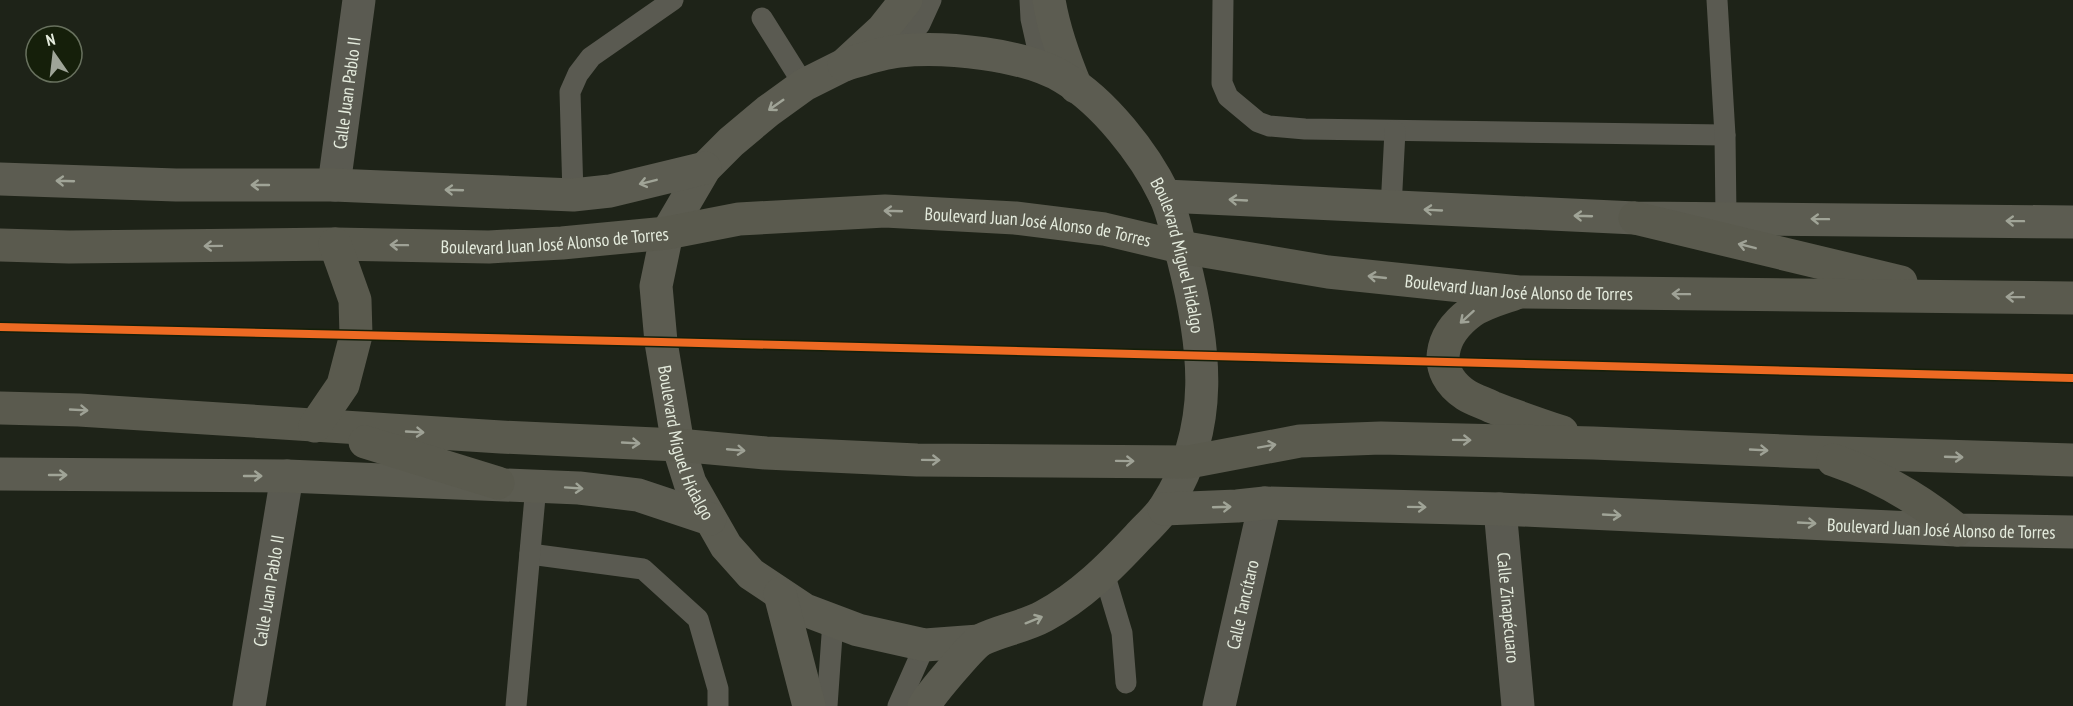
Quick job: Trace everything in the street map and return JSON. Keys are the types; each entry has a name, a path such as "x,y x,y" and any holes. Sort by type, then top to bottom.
{"main road":[{"name":"Boulevard Juan José Alonso de Torres","path":"0,245 69,247 335,244 489,247 667,233 739,219 896,211 1015,218 1104,229 1180,247 1328,272 1519,292 2073,298"},
{"path":"1635,218 1849,271 1968,296"},
{"path":"315,426 343,385 356,335 355,300 335,244"},
{"path":"1519,292 1472,311 1451,332 1443,346 1443,362 1446,372 1453,384 1467,396 1518,418 1593,443"},
{"path":"0,408 79,410 315,426 678,445 766,453 916,460 1189,462 1270,446 1335,439 1593,443 2073,460"},
{"path":"315,426 498,483"},
{"path":"1808,452 1875,478 1916,500 1957,530"}],"street":[{"name":"Calle Juan Pablo II","path":"334,186 359,0"},
{"name":"Boulevard Miguel Hidalgo","path":"906,0 883,29 844,65 804,85 730,142 705,168 667,233 656,285 661,342 678,445 690,483 726,546 751,574 806,610 858,630 925,645 979,641 1041,618 1072,599 1104,573 1164,509 1189,462 1202,398 1202,356 1195,307 1165,196 1143,159 1115,123 1076,87 1061,49 1049,0"},
{"path":"844,65 898,51 973,52 1042,68 1064,77 1076,87"},
{"path":"0,179 176,185 334,186 573,195 610,191 705,168"},
{"path":"1165,196 1635,218 1726,217 2073,222"},
{"path":"0,474 287,476 498,483 609,490 638,495 710,519"},
{"name":"Calle Juan Pablo II","path":"249,706 287,476"},
{"name":"Boulevard Juan José Alonso de Torres","path":"1164,509 1264,503 1500,509 1957,530 2073,532"},
{"name":"Calle Tancítaro","path":"1219,706 1264,503"},
{"name":"Calle Zinapécuaro","path":"1500,509 1518,706"},
{"path":"780,594 802,674 808,706"},
{"name":"Boulevard Miguel Hidalgo","path":"924,706 979,641"}],"lane":[{"path":"573,195 570,92 579,74 591,57 673,0"},
{"path":"898,51 920,24 931,0"},
{"path":"1030,0 1031,19 1042,68"},
{"path":"1223,0 1222,84 1228,97 1243,111 1258,122 1269,126 1305,129 1725,135"},
{"path":"1717,0 1725,135 1726,217"},
{"path":"762,18 804,85"},
{"path":"1391,208 1395,130"},
{"path":"516,706 536,486"},
{"path":"530,554 643,569 698,619 718,689 718,706"},
{"path":"1104,573 1122,633 1126,683"},
{"path":"827,706 833,621"},
{"path":"898,706 925,645"}],"cycle path":[{"path":"0,327 2073,378"}]}
